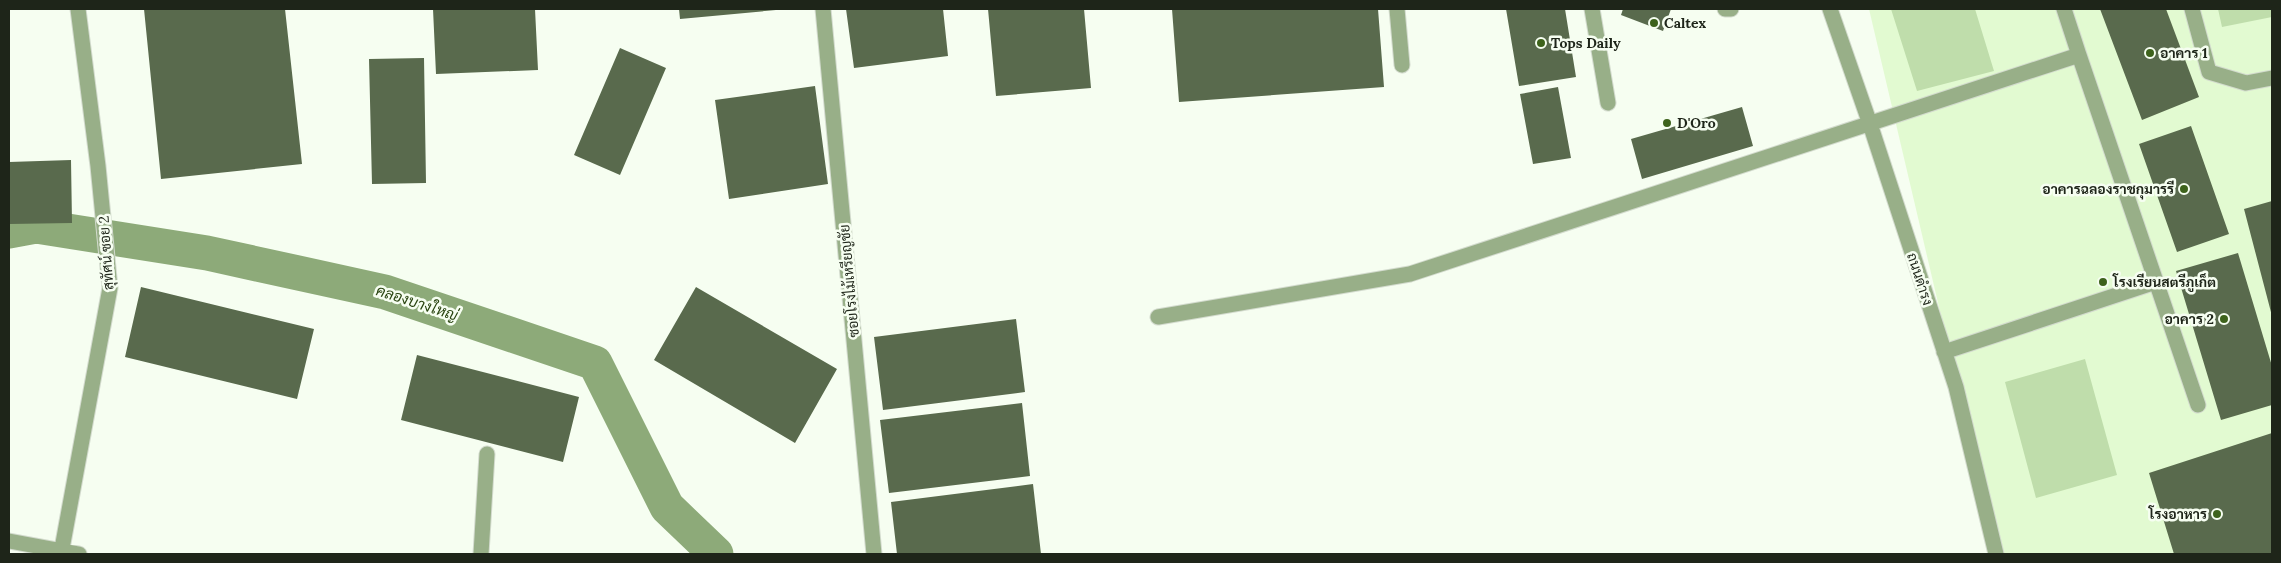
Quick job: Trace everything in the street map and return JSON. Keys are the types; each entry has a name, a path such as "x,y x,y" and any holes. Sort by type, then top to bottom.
{"street":[{"name":"สุทัศน์ ซอย 2","path":"62,553 110,288 98,166 78,9"},
{"name":"ซอยโรงไม้เหรียญชัย","path":"822,9 874,554"},
{"path":"1397,9 1402,65"},
{"path":"1592,9 1608,103"},
{"path":"1725,9 1731,9"},
{"name":"ถนนดำรง","path":"1830,9 1870,124 1956,387 1996,554"},
{"path":"2064,9 2198,405"},
{"path":"2192,9 2209,72 2246,83 2272,78"},
{"path":"1158,317 1410,274 2080,54"},
{"path":"1944,352 2156,282"},
{"path":"480,554 486,454"},
{"path":"9,541 62,553 79,554"}],"shaded area":[{"name":"โรงเรียนสตรีภูเก็ต","path":"1869,9 2272,9 2272,554 1997,554"},
{"path":"1891,9 1975,9 1994,71 1917,91"},
{"path":"2218,9 2272,9 2272,17 2222,27"},
{"path":"2085,359 2117,475 2036,498 2005,382"}],"building":[{"path":"144,9 285,9 302,164 161,179"},
{"path":"433,9 535,9 538,70 436,74"},
{"path":"679,9 776,9 776,10 680,19"},
{"path":"846,9 943,9 948,56 854,68"},
{"path":"988,9 1084,9 1091,88 996,96"},
{"path":"1172,9 1378,9 1384,87 1179,102"},
{"name":"Tops Daily","path":"1506,9 1565,9 1576,77 1519,86"},
{"name":"Caltex","path":"1623,9 1671,9 1663,31 1621,15"},
{"name":"อาคาร 1","path":"2100,9 2166,9 2199,97 2142,120"},
{"path":"620,48 666,68 620,175 574,155"},
{"path":"424,58 426,183 372,184 369,59"},
{"path":"815,86 828,184 729,199 715,100"},
{"path":"1558,87 1571,158 1533,164 1520,94"},
{"path":"1742,107 1753,146 1642,179 1631,139"},
{"name":"อาคารฉลองราชกุมารรี","path":"2191,126 2229,234 2177,252 2139,144"},
{"path":"71,160 72,223 9,224 9,162"},
{"path":"2272,201 2272,316 2244,209"},
{"name":"อาคาร 2","path":"2238,253 2272,366 2272,405 2221,420 2176,271"},
{"path":"141,287 314,329 297,399 125,357"},
{"path":"696,287 837,369 795,443 654,360"},
{"path":"1016,319 1025,392 883,410 874,337"},
{"path":"417,355 579,397 563,462 401,420"},
{"path":"1022,403 1030,476 889,493 880,420"},
{"name":"โรงอาหาร","path":"2272,433 2272,554 2174,554 2149,473"},
{"path":"1033,484 1041,554 897,554 891,502"}],"waterway":[{"name":"คลองบางใหญ่","path":"9,231 36,226 207,253 385,292 595,363 667,507 716,554"}],"place":[{"name":"Caltex","path":"1654,23"},
{"name":"Tops Daily","path":"1541,43"},
{"name":"อาคาร 1","path":"2150,53"},
{"name":"D'Oro","path":"1667,123"},
{"name":"อาคารฉลองราชกุมารรี","path":"2184,189"},
{"name":"โรงเรียนสตรีภูเก็ต","path":"2103,282"},
{"name":"อาคาร 2","path":"2224,319"},
{"name":"โรงอาหาร","path":"2217,514"}]}
